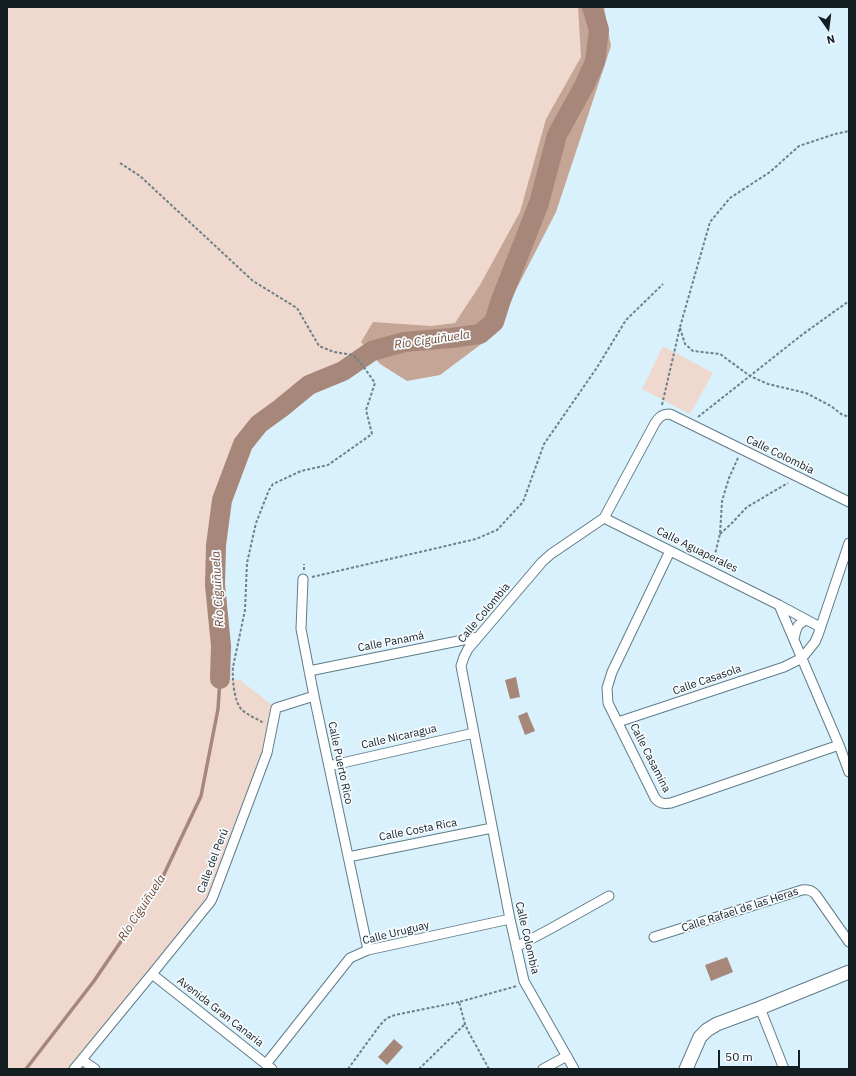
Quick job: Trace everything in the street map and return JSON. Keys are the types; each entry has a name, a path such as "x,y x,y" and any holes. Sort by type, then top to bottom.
{"street":[{"name":"Calle Colombia","path":"574,1069 524,981 510,919 461,666 468,649 542,562 551,554 604,518 660,416 665,414 670,414 849,502"},
{"name":"Calle Aguaperales","path":"604,518 820,627"},
{"path":"802,658 815,642 818,635 845,564 849,543"},
{"name":"Calle Casamina","path":"670,551 612,672 607,688 608,703 655,798 664,804 671,803 839,745"},
{"name":"Calle Puerto Rico","path":"303,580 300,624 368,950"},
{"path":"779,605 839,745 849,772"},
{"path":"794,639 798,625 807,620"},
{"name":"Calle Panamá","path":"309,670 478,637"},
{"name":"Calle Casasola","path":"618,722 784,667 802,658"},
{"name":"Calle del Perú","path":"74,1069 206,907 214,894 267,753 276,708 314,696"},
{"name":"Calle Nicaragua","path":"329,766 474,733"},
{"name":"Calle Costa Rica","path":"348,856 492,828"},
{"name":"Calle Rafael de las Heras","path":"654,937 802,890 807,890 812,891 816,895 849,942"},
{"path":"516,947 609,896"},
{"name":"Calle Uruguay","path":"269,1067 350,958 368,950 510,919"},
{"path":"686,1069 700,1037 707,1030 717,1024 849,972"},
{"name":"Avenida Gran Canaria","path":"152,974 269,1067"},
{"path":"760,1008 784,1069"},
{"path":"543,1069 567,1056"},
{"path":"82,1060 95,1069"}],"path":[{"path":"660,416 680,327 710,222 730,198 770,172 799,146 849,131"},
{"path":"120,164 140,176 253,281 297,308 319,346 334,352 353,355 375,383 366,410 372,434 328,465 301,471 273,484 269,490 253,536 247,563 245,610 233,674 236,698 243,711 272,727"},
{"path":"304,564 303,580 476,539 497,530 523,502 544,444 596,369 626,320 663,284"},
{"path":"689,424 804,334 849,301"},
{"path":"680,327 685,344 693,351 720,354 750,376 768,384 806,393 830,406 841,414 849,417"},
{"path":"710,571 720,534 722,501 729,478 741,449"},
{"path":"720,534 747,507 798,477"},
{"path":"348,1069 380,1025 387,1018 459,1002 526,984"},
{"path":"459,1002 468,1031 489,1069"},
{"path":"419,1069 465,1024"}],"shaded area":[{"path":"7,7 592,7 599,30 494,322 372,351 343,371 309,385 259,424 243,444 222,500 216,545 215,585 221,646 220,678 240,680 276,708 267,753 214,894 74,1069 7,1069"},
{"path":"578,7 604,7 611,46 556,212 492,336 440,375 407,381 380,364 361,342 373,322 431,326 455,323 480,285 520,212 546,119 581,57"},
{"path":"663,346 713,373 690,414 642,389"},
{"path":"516,677 520,697 510,699 505,680"},
{"path":"527,712 535,731 525,735 518,716"},
{"path":"727,957 733,972 711,981 705,965"},
{"path":"394,1039 403,1047 387,1065 378,1057"}],"waterway":[{"name":"Río Ciguiñuela","path":"220,679 221,646 215,585 216,545 222,500 243,444 259,424 309,385 343,371 372,351 404,342 480,334 494,322 501,300 539,203 557,135 584,86 595,62 599,30 592,7"},
{"name":"Río Ciguiñuela","path":"26,1069 94,981 158,887 201,796 218,709 220,679"}]}
